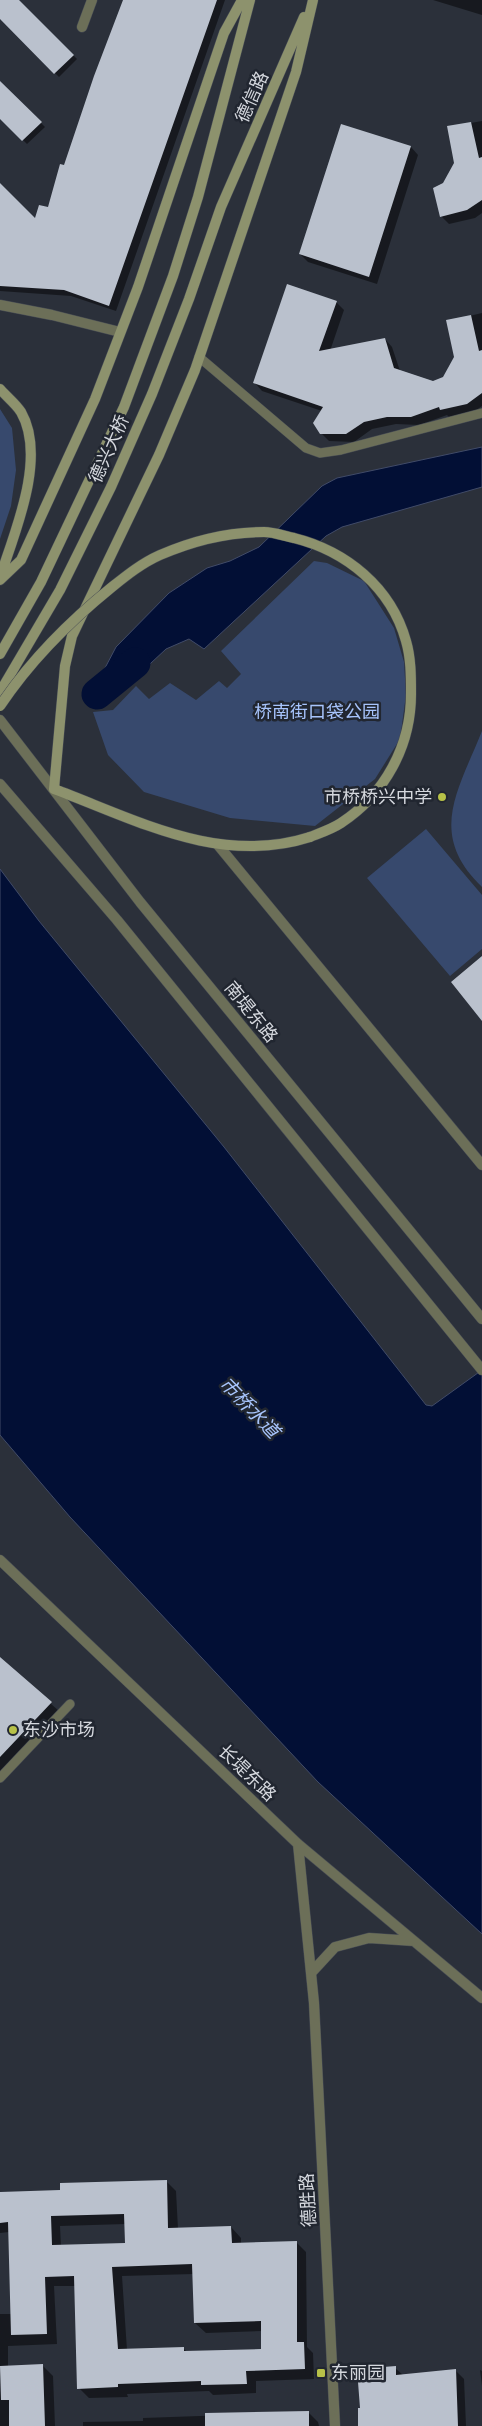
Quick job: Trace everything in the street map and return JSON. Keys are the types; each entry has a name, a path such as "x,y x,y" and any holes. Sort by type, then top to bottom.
{"main road":[{"path":"0,578 21,560 95,399 224,33 242,0"},
{"name":"德信路","path":"198,197 250,0"},
{"path":"0,706 59,634 89,606 134,570 158,556 212,537 265,532 299,539 326,548 342,556 377,586 395,612 406,641 411,669 411,708 407,732 393,769 382,785 361,807 340,824 310,838 266,848 218,845 165,831 54,789 65,666 72,636 159,456 199,357 296,72 312,0"},
{"name":"德信路","path":"221,207 312,0"},
{"name":"德兴大桥","path":"0,654 41,582 124,407 173,276 198,197"},
{"name":"德兴大桥","path":"0,692 60,590 111,487 155,385 189,299 221,207"},
{"path":"0,389 21,412 28,433 30,452 29,474 21,512 0,578"}],"street":[{"path":"82,27 92,0"},
{"path":"0,305 52,315 120,332"},
{"name":"南堤东路","path":"0,720 140,902 482,1320"},
{"path":"0,784 117,920 482,1370"},
{"path":"218,845 482,1165"},
{"name":"长堤东路","path":"0,1560 298,1844 482,1998"},
{"name":"德胜路","path":"298,1844 311,1973 335,2426"},
{"path":"311,1973 335,1947 369,1938 414,1941"}],"lane":[{"path":"199,357 299,443 320,453 341,450 482,413"},
{"path":"0,1778 70,1704"}],"green space":[{"path":"0,409 12,428 16,470 11,506 0,539"},
{"name":"桥南街口袋公园","path":"314,561 327,563 364,581 394,628 404,662 406,695 400,739 375,779 315,826 230,818 144,792 108,755 93,712 113,710 136,686 149,699 170,683 196,700 219,681 227,688 241,674 221,651"},
{"path":"482,731 482,887 465,868 455,849 452,812 464,773"},
{"path":"426,829 482,895 482,949 450,976 367,878"}],"water":[{"path":"482,447 482,487 342,527 326,536 204,649 189,639 166,649 121,691 102,690 105,668 116,647 169,593 207,568 230,561 259,547 322,486 337,478"},
{"name":"市桥水道","path":"0,869 39,921 224,1147 426,1405 432,1406 482,1370 482,1934 318,1782 70,1517 0,1435"}],"building":[{"path":"0,0 19,0 74,55 54,74 0,19"},
{"path":"123,0 217,0 109,306 64,290 0,286 0,183 35,218 39,205 48,207 60,164 64,165 94,76"},
{"path":"0,81 42,122 22,141 0,119"},
{"path":"471,122 479,158 482,157 482,200 467,210 440,217 433,188 443,183 454,163 447,126"},
{"path":"341,124 411,146 369,277 299,254"},
{"path":"287,284 337,301 319,351 385,338 394,368 433,381 443,377 454,357 446,320 471,315 479,351 482,350 482,393 467,404 440,410 439,407 411,417 387,417 364,422 346,434 320,434 313,423 323,407 253,383"},
{"path":"482,956 482,1021 451,982"},
{"name":"东沙市场","path":"0,1657 52,1702 0,1757"},
{"path":"167,2180 168,2228 231,2226 232,2243 297,2241 297,2342 304,2342 305,2369 246,2371 247,2384 201,2385 201,2381 118,2384 118,2387 77,2389 74,2276 45,2277 47,2334 11,2335 8,2222 0,2223 0,2192 60,2190 60,2183","holes":["124,2214 125,2243 52,2245 51,2216","192,2264 194,2323 261,2321 261,2349 184,2351 184,2347 118,2349 112,2267"]},
{"path":"43,2364 45,2426 9,2426 9,2400 1,2400 0,2366"},
{"path":"396,2366 396,2375 456,2369 458,2426 358,2426 358,2408 360,2408 357,2369"},
{"path":"309,2411 309,2426 205,2426 205,2413"}],"waterway":[{"path":"97,694 135,663"}],"place":[{"name":"市桥桥兴中学","path":"442,797"},
{"name":"东沙市场","path":"13,1730"},
{"name":"东丽园","path":"321,2373"}]}
